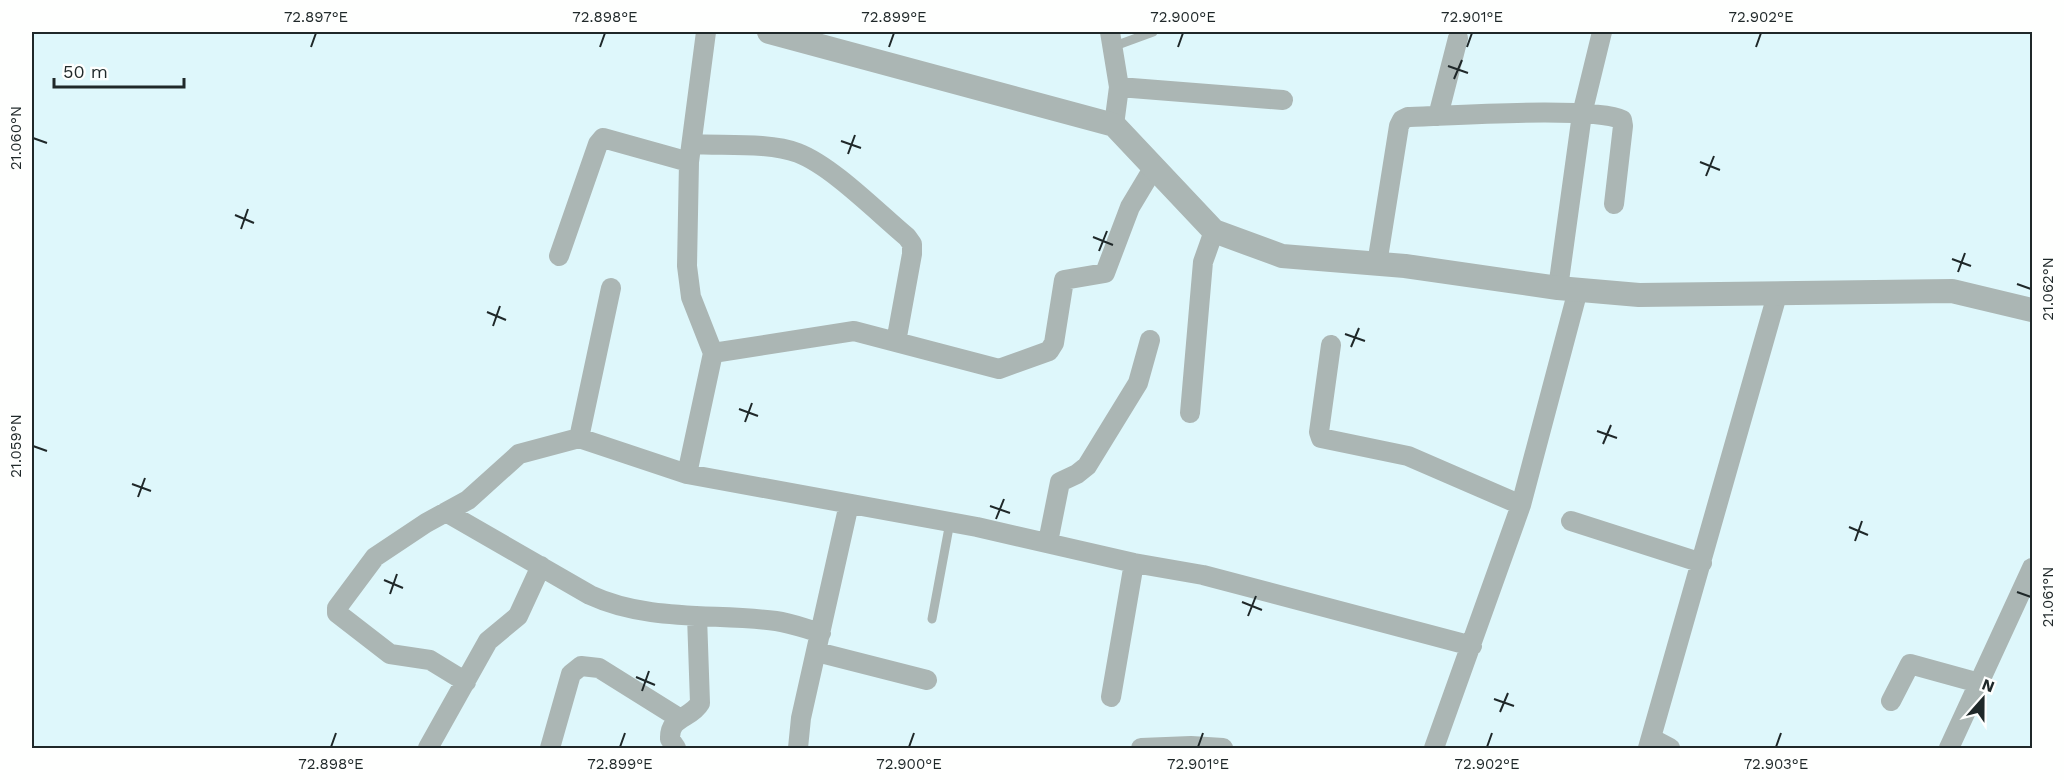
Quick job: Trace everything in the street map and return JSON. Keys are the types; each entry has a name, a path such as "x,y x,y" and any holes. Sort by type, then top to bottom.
{"street":[{"path":"687,474 713,353 691,297 688,276 691,153 706,32"},
{"path":"769,32 1114,125 1214,231 1282,256 1377,264 1568,289 1639,295 1952,291 2032,310"},
{"path":"1434,748 1521,505 1568,289 1582,114 1602,32"},
{"path":"1438,116 1458,38"},
{"path":"1111,39 1119,87 1114,125"},
{"path":"1119,87 1283,100"},
{"path":"1377,264 1402,120 1438,116 1582,114 1616,117 1622,120 1614,204"},
{"path":"559,256 598,144 603,138 691,153 778,148 797,152 818,163 907,237 912,244 896,342"},
{"path":"713,353 847,331 999,369 1048,351 1054,343 1064,280 1105,273 1128,211 1154,167"},
{"path":"1190,413 1203,262 1214,231"},
{"path":"579,438 611,288"},
{"path":"1670,748 1650,743 1777,295"},
{"path":"1048,542 1060,482 1087,466 1138,383 1150,340"},
{"path":"1331,345 1319,432 1321,438 1408,456 1521,505"},
{"path":"466,682 430,660 398,656 381,649 335,611 375,557 468,500 519,454 579,438 687,474 950,522 1134,563 1203,575 1472,646"},
{"path":"798,748 801,718 849,504"},
{"path":"446,512 590,595 659,613 776,621 819,643 927,680"},
{"path":"1571,521 1702,563"},
{"path":"1111,698 1134,563"},
{"path":"428,748 492,636 518,616 541,566"},
{"path":"1949,748 2032,568"},
{"path":"676,748 670,739 670,733 679,718 692,713 700,703 697,616"},
{"path":"1891,701 1910,664 1979,683"},
{"path":"550,748 571,674 581,666 599,668 679,718"},
{"path":"1141,748 1191,746 1224,748"}],"lane":[{"path":"1111,39 1153,32"},
{"path":"932,619 950,522"}]}
